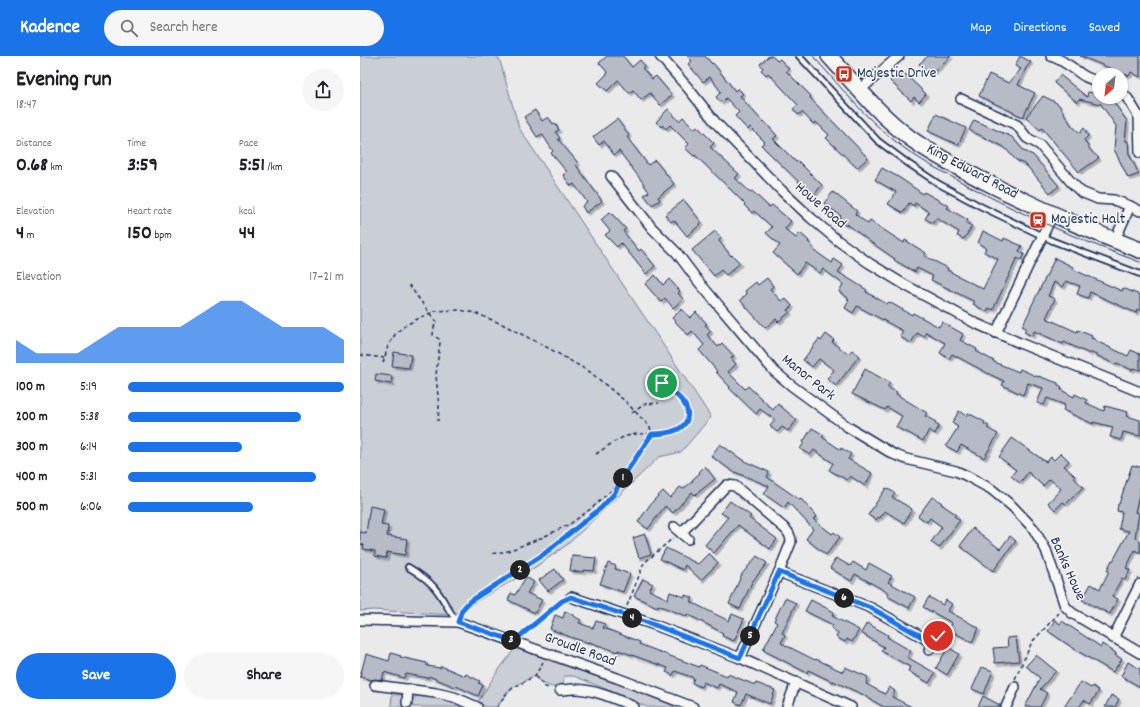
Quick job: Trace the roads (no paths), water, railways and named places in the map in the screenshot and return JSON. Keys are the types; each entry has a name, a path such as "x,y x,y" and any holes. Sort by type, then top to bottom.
{"main road":[{"name":"King Edward Road","path":"829,56 886,117 899,129 926,148 986,181 1053,214 1140,250"}],"street":[{"name":"Howe Road","path":"660,56 716,123 782,191 837,240 868,263 905,285 996,333 1140,392"},
{"path":"860,90 899,56"},
{"path":"1051,56 1066,63 1079,74 1092,80"},
{"path":"961,99 1017,125 1028,138 1040,144 1081,192 1098,199 1114,200 1140,211"},
{"path":"1128,99 1139,117 1140,153"},
{"name":"Manor Park","path":"611,176 652,228 677,253 698,281 774,371 848,427 893,454 906,459 956,471 991,489 1012,506 1033,528 1038,536"},
{"path":"1115,240 1130,206"},
{"path":"996,333 1053,214"},
{"path":"681,533 727,485 735,486 788,531 791,542 740,658"},
{"name":"Banks Howe","path":"1038,536 1046,550 1065,606 1072,613 1140,653"},
{"path":"779,572 871,608 933,643"},
{"path":"1113,638 1140,584"},
{"path":"571,597 652,624 740,658 851,707"},
{"name":"Groudle Road","path":"360,620 458,622 693,707"},
{"path":"787,707 796,682"},
{"path":"375,685 454,696 477,707"},
{"path":"1006,707 1016,687"},
{"path":"407,703 408,690"},
{"path":"560,690 588,690 634,707"}],"lane":[{"path":"799,56 878,141 939,184 982,207 1053,241 1140,274"},
{"path":"408,567 435,587 450,613 458,622"}],"tram line":[{"path":"813,56 873,122 904,148 922,160 991,198 1033,218 1075,237 1140,262"}],"place":[{"name":"Majestic Drive","path":"844,74"},
{"name":"Majestic Halt","path":"1038,220"}]}
